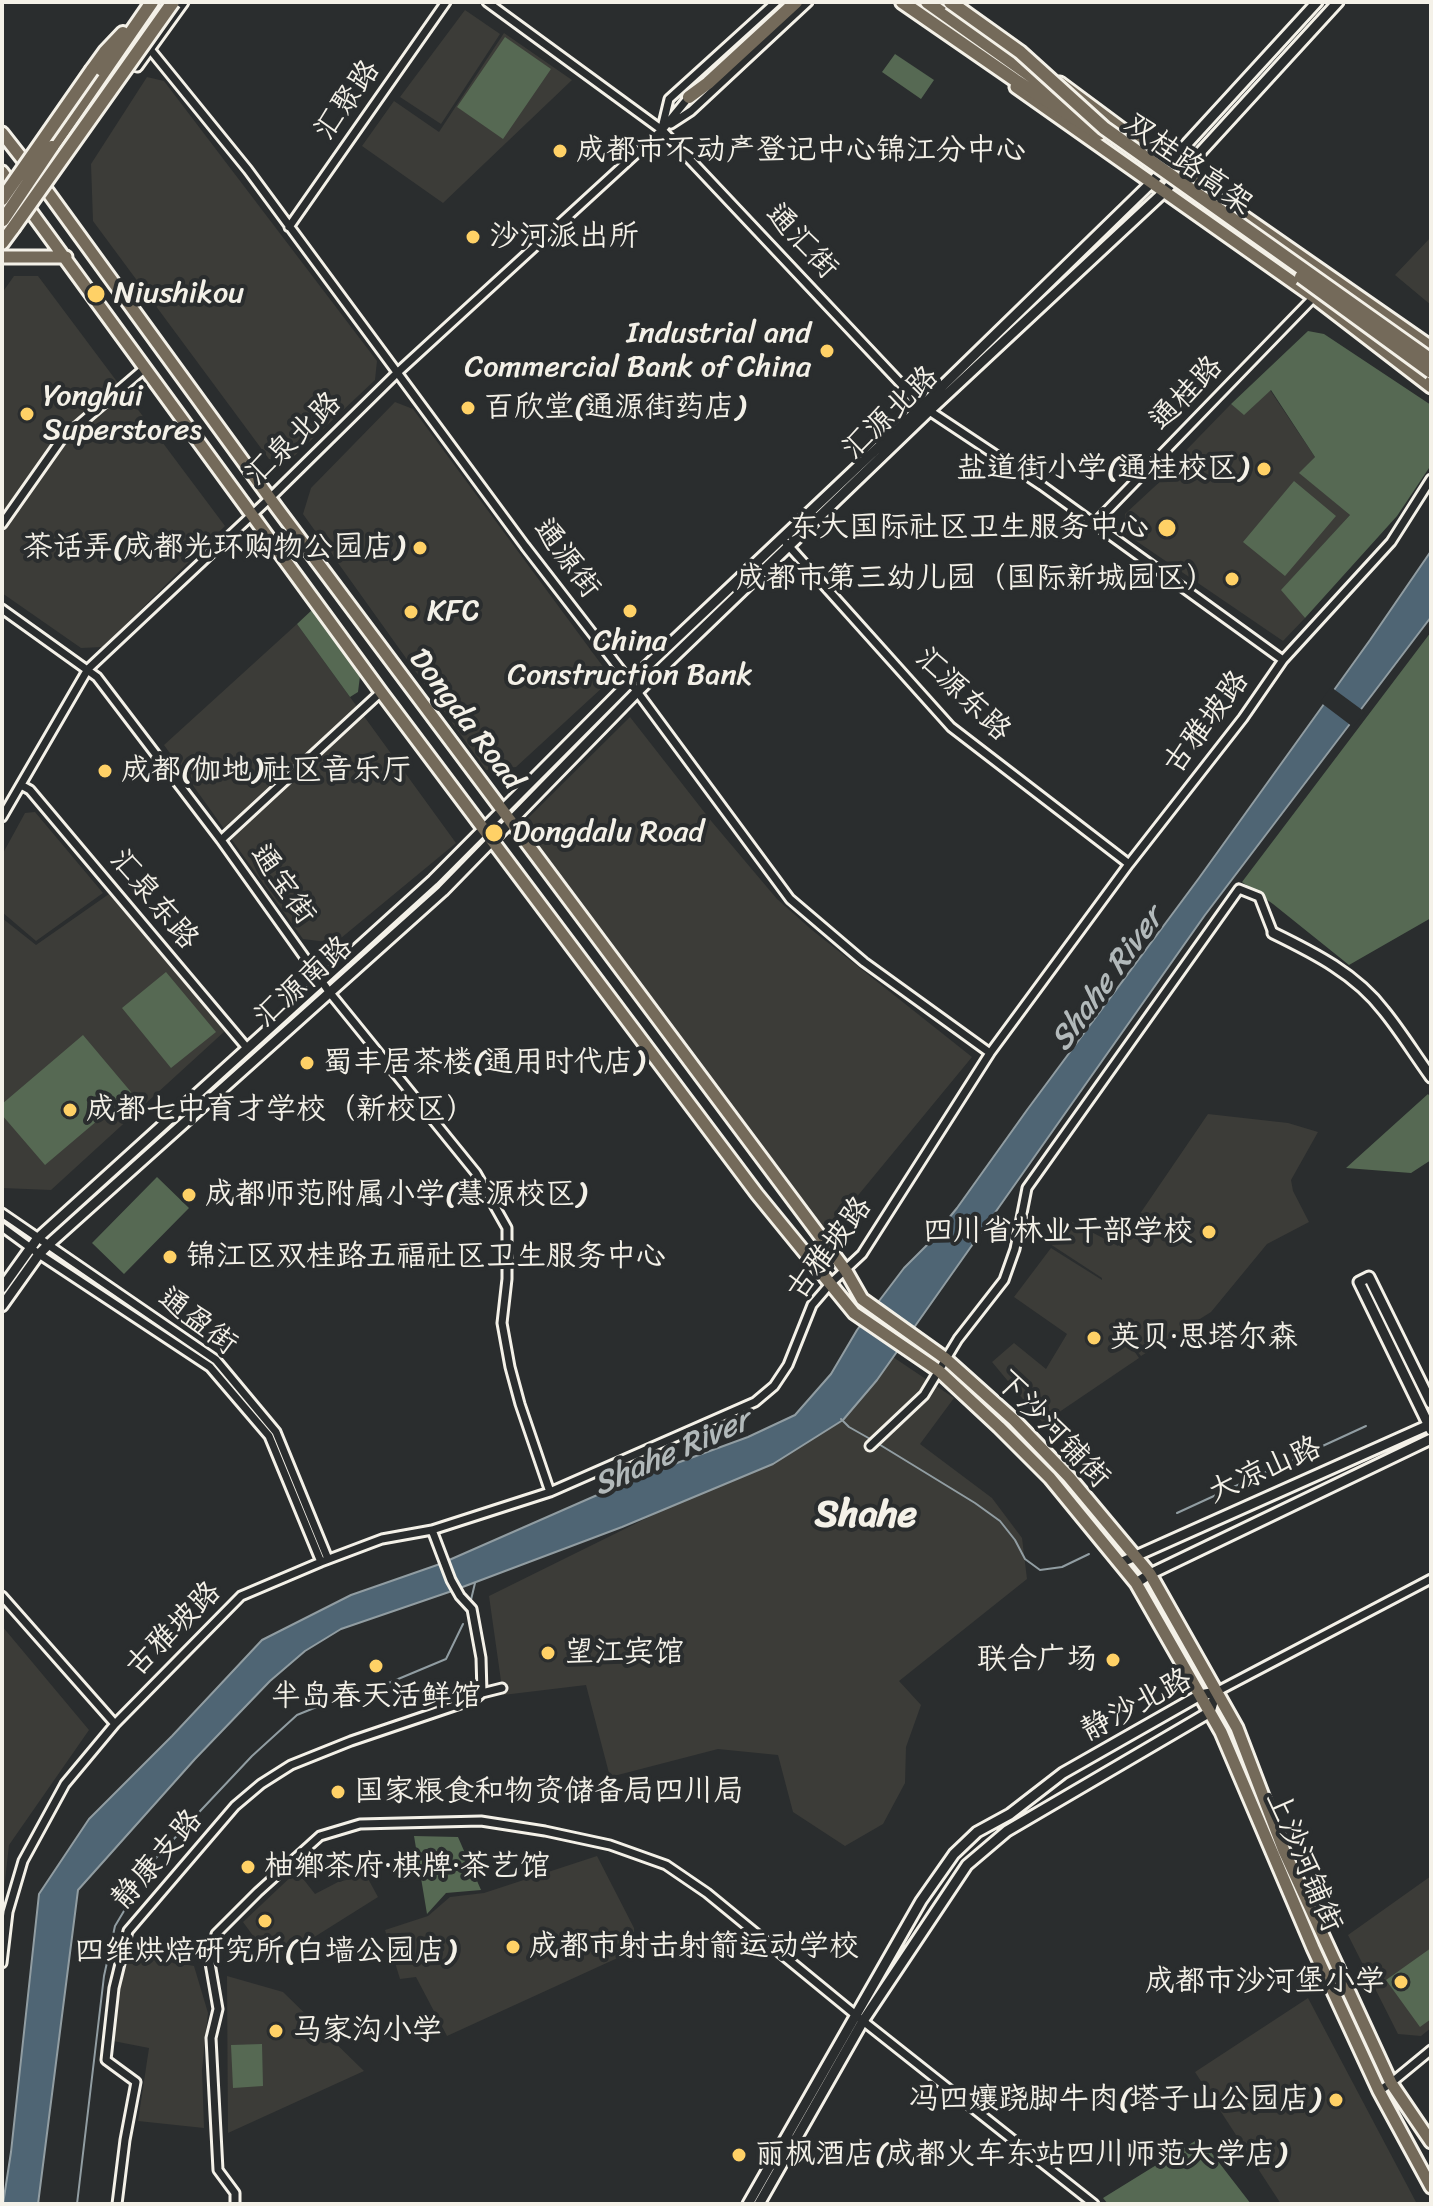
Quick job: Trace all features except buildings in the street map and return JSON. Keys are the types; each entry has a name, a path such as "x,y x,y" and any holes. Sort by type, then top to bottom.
{"highway":[{"path":"2,221 152,2"},
{"path":"2,243 173,2"},
{"path":"689,97 739,55 794,2"},
{"path":"900,2 1015,80 1102,131"},
{"name":"双桂路高架","path":"914,2 1431,360"},
{"name":"双桂路高架","path":"927,2 1431,372"},
{"path":"950,2 1020,52 1102,131"},
{"path":"2,199 105,52 131,25"}],"main road":[{"path":"900,2 1314,297 1431,387"},
{"path":"943,2 1431,347"},
{"path":"120,71 137,66"},
{"name":"Dongda Road","path":"2,133 511,824 846,1271 862,1299"},
{"name":"Dongda Road","path":"2,172 381,692 757,1194 854,1313 920,1359"},
{"path":"2,257 66,257"},
{"name":"下沙河铺街","path":"862,1299 946,1359 1014,1420 1069,1477 1134,1555"},
{"name":"下沙河铺街","path":"920,1359 939,1371 1050,1478 1120,1563"},
{"name":"上沙河铺街","path":"1134,1555 1150,1574 1237,1728 1284,1851 1336,1967 1391,2083 1431,2142"},
{"name":"上沙河铺街","path":"1120,1563 1136,1583 1221,1732 1313,1948 1379,2091 1431,2187"}],"street":[{"path":"137,66 183,2"},
{"name":"汇聚路","path":"289,227 446,2"},
{"name":"通汇街","path":"487,2 662,130 925,408 1095,523 1283,660"},
{"path":"662,130 669,99 776,2"},
{"name":"汇泉北路","path":"2,817 88,670 398,372 662,130 699,84 794,2"},
{"name":"汇泉北路","path":"662,130 691,111 808,2"},
{"name":"汇源北路","path":"637,692 1152,182 1317,2"},
{"name":"汇源北路","path":"925,408 1164,192 1338,2"},
{"name":"通源街","path":"149,48 248,170 790,899 864,962 990,1053"},
{"name":"通桂路","path":"1095,523 1314,297"},
{"path":"2,524 61,440 145,368"},
{"name":"古雅坡路","path":"2,1963 8,1912 23,1861 65,1784 115,1724 241,1596 382,1539 432,1530 550,1492 755,1402 774,1386 788,1365 812,1305 862,1254 990,1053 1129,864 1243,718 1283,660 1391,542 1431,479"},
{"name":"汇源北路","path":"630,682 785,543"},
{"name":"汇源东路","path":"785,543 951,727 1129,864"},
{"name":"通宝街","path":"2,609 97,677 221,840 329,992 476,1173 507,1228 507,1279 502,1323 520,1404 550,1492"},
{"name":"汇源南路","path":"2,1288 35,1247 320,980 433,880 630,682"},
{"path":"221,840 381,692"},
{"name":"汇源南路","path":"35,1247 48,1245 443,891 637,692"},
{"name":"汇泉东路","path":"21,785 30,790 247,1048"},
{"path":"870,1446 924,1395 958,1339 1004,1280 1015,1249 1027,1188 1239,889 1259,897 1273,933 1337,967 1370,994 1431,1077"},
{"name":"通盈街","path":"2,1213 35,1247"},
{"name":"通盈街","path":"2,1227 210,1367 269,1436 324,1561"},
{"name":"通盈街","path":"48,1245 216,1360 276,1432 324,1561"},
{"name":"汇源南路","path":"2,1306 35,1247"},
{"path":"1430,1427 1364,1280 1431,1403"},
{"name":"大凉山路","path":"1120,1563 1430,1427"},
{"name":"大凉山路","path":"1136,1583 1431,1439"},
{"path":"432,1530 446,1570 469,1606 481,1658 482,1693"},
{"path":"1216,1692 1431,1579"},
{"path":"2,1596 115,1724"},
{"name":"静康支路","path":"117,2204 136,2082 106,2060 114,1988 128,1931 235,1806 261,1784 291,1765 351,1741 502,1688"},
{"name":"静沙北路","path":"748,2204 860,2018 967,1865 1007,1831 1210,1712 1216,1692 1200,1695 1063,1773 1010,1814 977,1832 954,1854 921,1901 860,2018 759,2204"},
{"path":"235,2204 235,2193 218,2170 217,2156 211,2038 218,2009 210,1963 216,1934 320,1836 360,1824 481,1821 610,1845 666,1865 707,1893 1094,2204"},
{"path":"1379,2091 1431,2050"}],"shaded area":[{"path":"465,10 500,34 441,124 400,97"},
{"path":"504,33 572,80 443,203 362,146 394,101 439,132"},
{"path":"147,77 164,81 377,361 375,380 288,462 269,459 93,221 91,164"},
{"path":"1431,237 1431,305 1395,275"},
{"path":"14,276 38,276 225,526 103,647 81,648 2,593 2,293"},
{"path":"1270,390 1315,457 1300,473 1350,515 1282,590 1305,618 1283,641 1126,534 1125,514 1166,476 1164,473 1231,404 1244,414"},
{"path":"395,402 413,409 604,668 603,687 516,767 486,770 303,514 311,488"},
{"path":"297,624 456,843 335,943 303,939 164,745"},
{"path":"630,717 777,899 972,1057 827,1233 520,826"},
{"path":"35,812 103,893 36,941 2,912 2,855 25,813"},
{"name":"成都七中育才学校（新校区）","path":"109,894 225,1031 51,1190 2,1188 2,918 36,945"},
{"name":"四川省林业干部学校","path":"1208,1114 1288,1123 1318,1132 1291,1180 1293,1191 1309,1222 1267,1244 1211,1312 1141,1356 1123,1335 1139,1358 1043,1423 992,1362 1014,1343 1046,1369 1067,1334 1014,1297 1051,1248 1102,1280 1047,1242 1063,1217 1118,1246"},
{"name":"望江宾馆","path":"893,1357 954,1398 920,1444 992,1498 1022,1538 1027,1579 899,1681 921,1705 906,1747 905,1783 883,1824 845,1846 793,1812 778,1755 718,1749 610,1777 586,1685 503,1695 489,1596 661,1511 773,1464 843,1420"},
{"path":"2,1626 89,1730 9,1845 2,1907"},
{"name":"成都市射击射箭运动学校","path":"597,1856 634,1928 635,1950 447,2036 416,1977 400,1979 385,1930 428,1916 450,1897 484,1893"},
{"path":"297,1871 315,1894 338,1882 366,1875 378,1897 273,1963 243,1922"},
{"name":"成都市沙河堡小学","path":"1431,1876 1431,2028 1421,2036 1398,2034 1348,1935"},
{"path":"124,1954 194,1966 208,2013 202,2070 204,2128 138,2121 149,2048 108,2040 113,1996"},
{"name":"马家沟小学","path":"227,1976 283,1992 364,2071 228,2133"},
{"path":"1308,1998 1417,2204 1281,2204 1195,2072"}],"green space":[{"path":"505,37 551,69 503,139 457,107"},
{"path":"895,54 934,80 921,99 882,72"},
{"path":"1308,331 1324,334 1431,405 1431,465 1397,516 1305,618 1281,590 1350,515 1299,473 1315,457 1271,390 1244,415 1231,404"},
{"path":"1294,481 1336,516 1285,576 1243,542"},
{"path":"313,609 360,676 358,692 350,697 297,624"},
{"path":"1431,632 1431,918 1349,965 1242,882"},
{"path":"166,972 216,1032 171,1068 122,1008"},
{"path":"83,1035 131,1092 45,1165 2,1115 2,1104"},
{"path":"1428,1094 1431,1098 1431,1160 1411,1173 1346,1168"},
{"path":"157,1177 189,1208 124,1274 92,1243"},
{"path":"414,1836 458,1837 481,1890 446,1893 427,1914"},
{"path":"1431,1948 1431,2019 1420,2027 1386,1980"},
{"path":"262,2044 263,2086 233,2088 231,2045"},
{"path":"1200,2138 1251,2204 1108,2204 1103,2198"}],"water":[{"path":"1431,551 1431,617 1205,915 877,1380 843,1420 773,1464 622,1527 341,1629 305,1651 270,1681 195,1759 78,1890 38,2204 3,2204 39,1894 89,1819 262,1640 351,1595 440,1564 636,1478 748,1437 795,1415 831,1374 857,1330 904,1268 957,1208 1199,878"}],"pier":[{"path":"1331,687 1365,712 1353,727 1320,702"}],"waterway":[{"path":"841,1419 872,1440"},
{"path":"1177,1513 1366,1426"},
{"path":"877,1443 1000,1521 1025,1559 1040,1570 1062,1567 1089,1554"},
{"path":"470,1604 475,1583"},
{"path":"77,2204 104,1976 115,1926 155,1859 252,1756 297,1715 446,1659 463,1624"}],"place":[{"name":"成都市不动产登记中心锦江分中心","path":"560,151"},
{"name":"沙河派出所","path":"473,237"},
{"name":"Niushikou","path":"96,294"},
{"name":"Industrial and Commercial Bank of China","path":"827,351"},
{"name":"百欣堂(通源街药店)","path":"468,408"},
{"name":"Yonghui Superstores","path":"27,414"},
{"name":"盐道街小学(通桂校区)","path":"1264,469"},
{"name":"东大国际社区卫生服务中心","path":"1167,528"},
{"name":"茶话弄(成都光环购物公园店)","path":"420,548"},
{"name":"成都市第三幼儿园（国际新城园区）","path":"1232,579"},
{"name":"China Construction Bank","path":"630,611"},
{"name":"KFC","path":"411,612"},
{"name":"成都(伽地)社区音乐厅","path":"105,771"},
{"name":"Dongdalu Road","path":"494,833"},
{"name":"蜀丰居茶楼(通用时代店)","path":"307,1063"},
{"name":"成都七中育才学校（新校区）","path":"70,1110"},
{"name":"成都师范附属小学(慧源校区)","path":"189,1195"},
{"name":"四川省林业干部学校","path":"1209,1232"},
{"name":"锦江区双桂路五福社区卫生服务中心","path":"170,1257"},
{"name":"英贝·思塔尔森","path":"1094,1338"},
{"name":"望江宾馆","path":"548,1653"},
{"name":"联合广场","path":"1113,1660"},
{"name":"半岛春天活鲜馆","path":"376,1666"},
{"name":"国家粮食和物资储备局四川局","path":"338,1792"},
{"name":"柚鄉茶府·棋牌·茶艺馆","path":"248,1867"},
{"name":"四维烘焙研究所(白墙公园店)","path":"265,1921"},
{"name":"成都市射击射箭运动学校","path":"513,1947"},
{"name":"成都市沙河堡小学","path":"1401,1982"},
{"name":"马家沟小学","path":"276,2031"},
{"name":"冯四孃跷脚牛肉(塔子山公园店)","path":"1336,2100"},
{"name":"丽枫酒店(成都火车东站四川师范大学店)","path":"739,2155"}],"district":[{"name":"Shahe","path":"866,1516"}],"water label":[{"name":"Shahe River","path":"1108,980"},
{"name":"Shahe River","path":"672,1454"}]}
